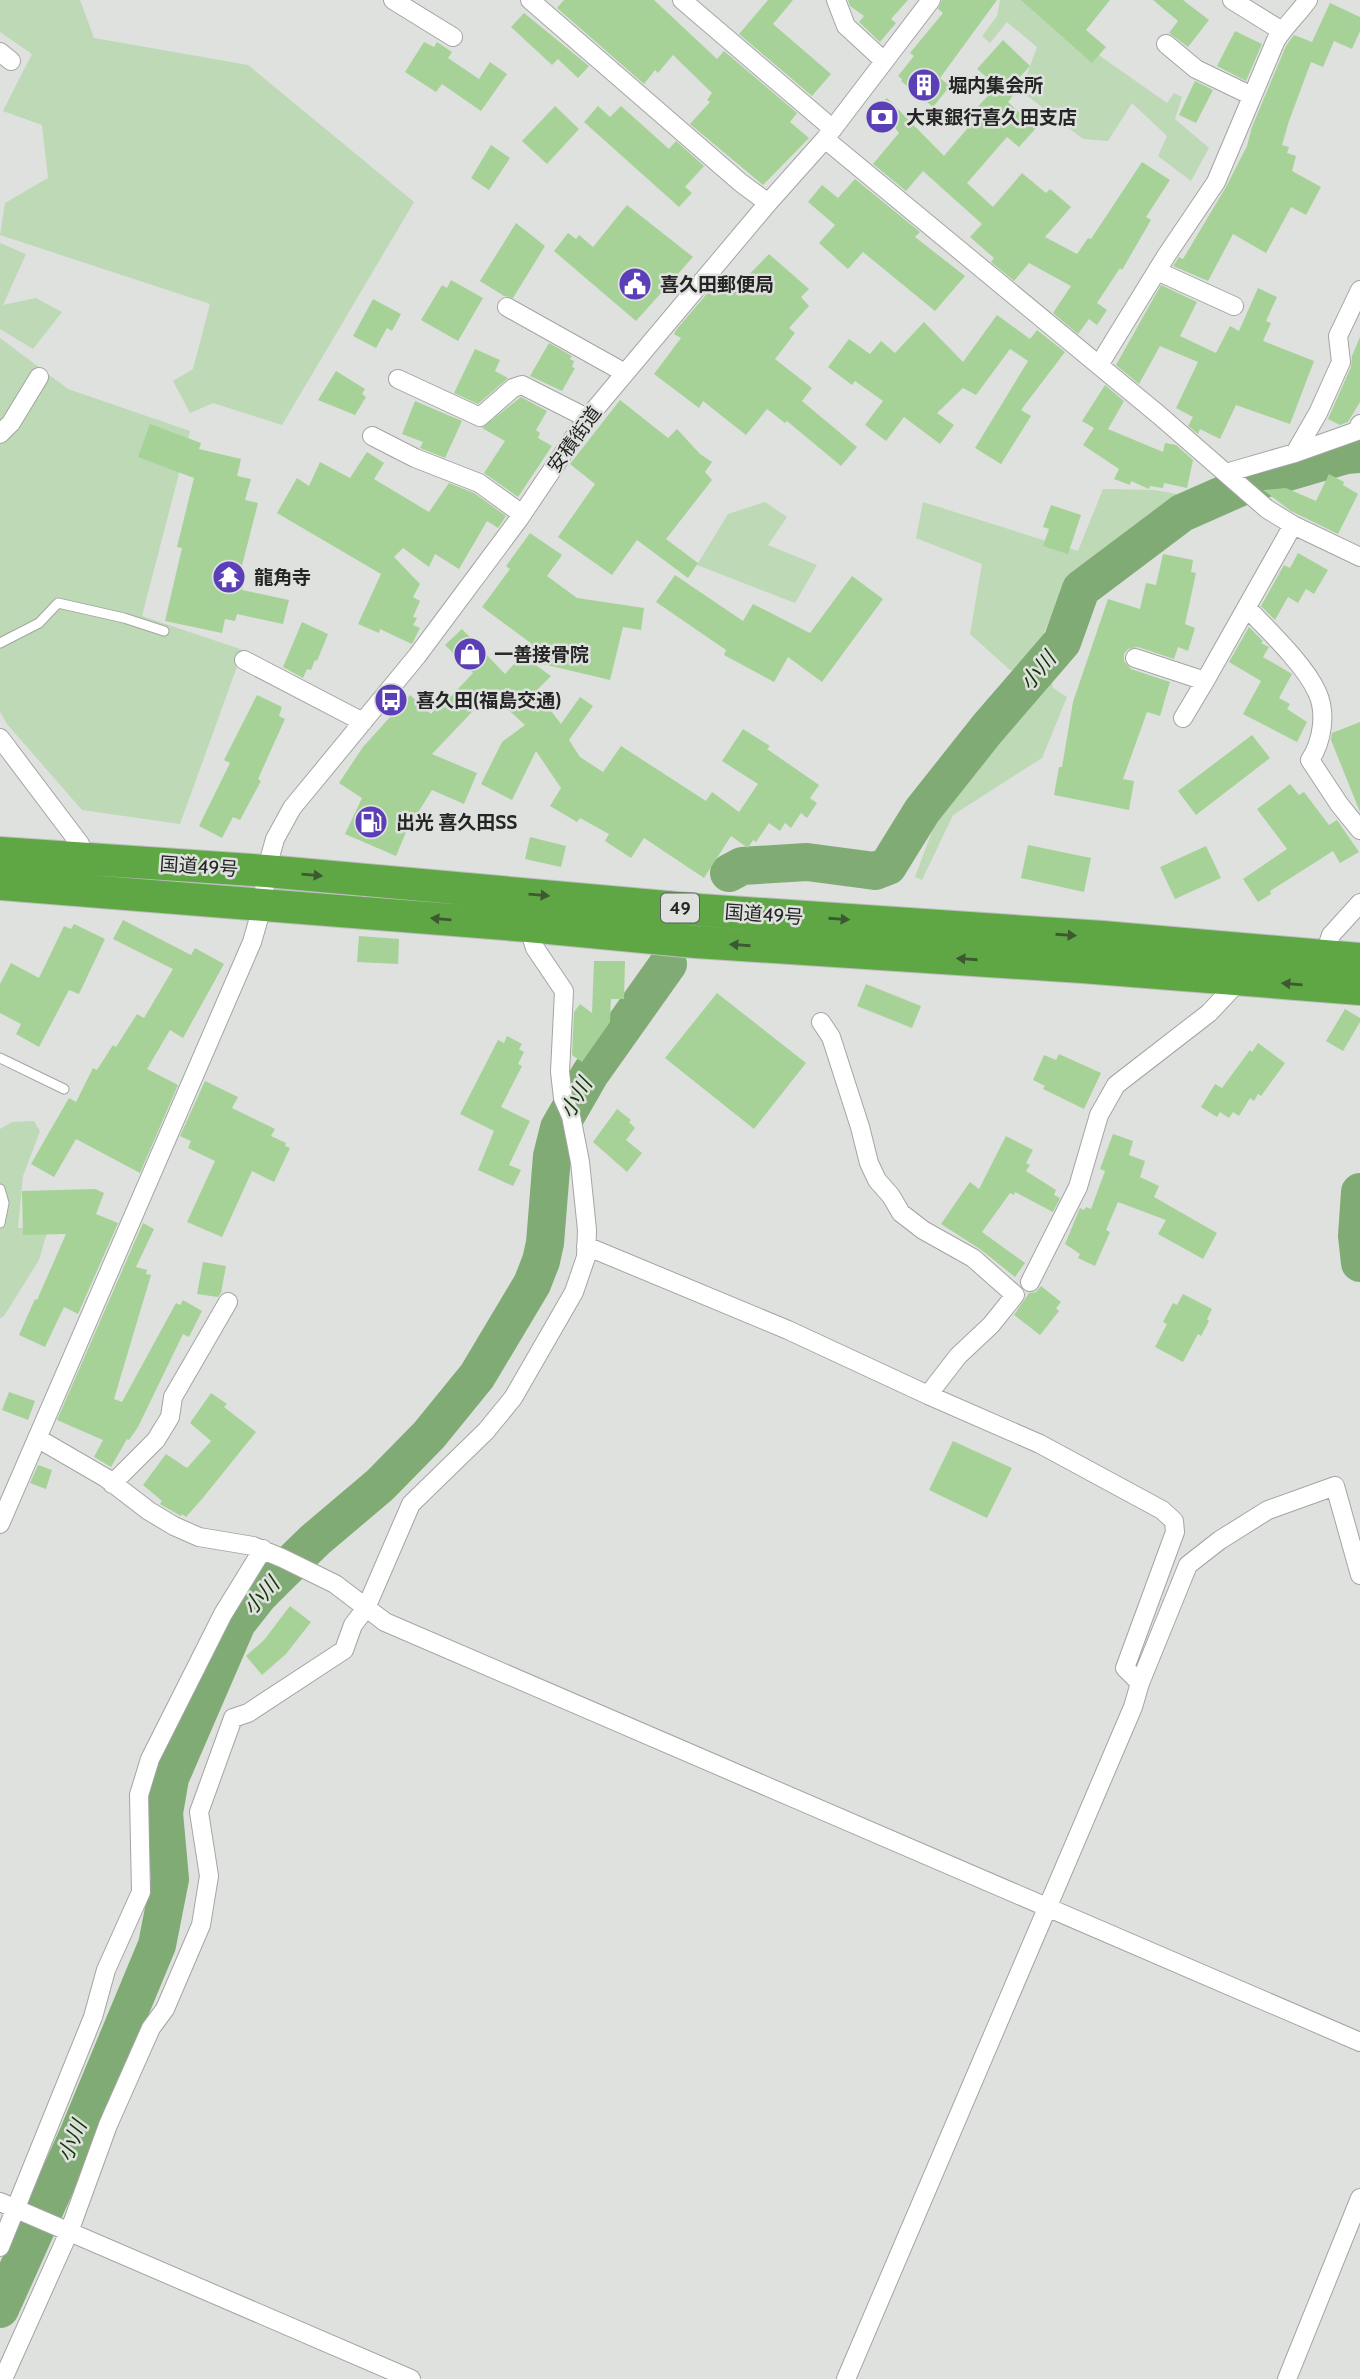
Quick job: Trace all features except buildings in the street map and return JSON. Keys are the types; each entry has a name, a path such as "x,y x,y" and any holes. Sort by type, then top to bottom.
{"highway":[{"name":"国道49号","path":"0,853 266,871 700,910 1103,937 1360,959"},
{"name":"国道49号","path":"0,884 696,942 1082,967 1360,989"}],"street":[{"path":"393,0 453,37"},
{"path":"530,0 731,175 768,203"},
{"path":"682,0 829,134 1249,495 1293,525 1360,556"},
{"path":"836,0 846,26 884,61"},
{"name":"安積街道","path":"0,1524 252,942 263,904 266,871 275,839 292,808 417,656 522,514 587,418 829,134 931,0"},
{"path":"1233,0 1282,31"},
{"path":"1099,365 1216,182 1282,31 1308,0"},
{"path":"1166,44 1196,69 1252,96"},
{"path":"1157,271 1234,306"},
{"path":"1295,453 1318,413 1341,362 1338,336 1360,290"},
{"path":"508,307 625,373"},
{"path":"0,434 11,423 39,377"},
{"path":"398,379 480,418 513,388 523,385 587,418"},
{"path":"1230,477 1357,431 1360,424"},
{"path":"372,436 415,458 479,483 522,514"},
{"path":"1183,718 1293,525"},
{"path":"1247,608 1291,655 1318,692 1322,731 1318,748 1310,760 1360,830"},
{"path":"1135,658 1205,681"},
{"path":"244,660 363,722"},
{"path":"0,738 80,844 84,858"},
{"path":"1324,956 1331,935 1360,903"},
{"path":"3,2379 69,2232 108,2125 151,2028 165,2009 201,1925 209,1876 199,1812 233,1718 256,1708 344,1650 353,1625 366,1608 411,1504 486,1432 513,1398 574,1292 586,1257 586,1247 580,1162 571,1116 563,1098 560,1072 564,991 535,948 528,926"},
{"path":"1030,1282 1078,1187 1100,1115 1116,1085 1209,1013 1240,980"},
{"path":"821,1022 831,1037 869,1163 877,1180 901,1213 923,1230 973,1258 1015,1295 991,1325 958,1356 928,1395"},
{"path":"586,1247 788,1330 1041,1444 1162,1510 1174,1521 1175,1532 1125,1668 1139,1683"},
{"path":"112,1484 156,1440 170,1417 173,1397 228,1302"},
{"path":"37,1438 70,1456 149,1511 199,1536 263,1549 335,1584 398,1628 1360,2042"},
{"path":"846,2379 1133,1707 1139,1683 1188,1565 1220,1540 1268,1510 1335,1486 1360,1575"},
{"path":"0,2247 8,2206 93,2017 106,1970 141,1892 139,1794 150,1759 223,1614 263,1549"},
{"path":"1287,2379 1360,2198"},
{"path":"8,2206 411,2379"}],"lane":[{"path":"0,643 39,623 58,603 124,618 164,631"},
{"path":"0,1058 64,1089"},
{"path":"0,1189 5,1203 0,1223"}],"green space":[{"path":"0,0 80,0 94,38 248,65 414,202 282,425 213,403 190,413 173,381 193,369 210,304 0,235 5,203 48,178 42,125 3,111 32,54 0,32"},
{"path":"1000,0 1028,0 1026,4 1167,103 1174,93 1182,97 1175,119 1209,148 1191,181 1158,156 1167,136 1132,103 1108,141 1083,139 1021,91 1037,47 1007,22 990,43 982,36 997,16"},
{"path":"0,243 26,254 3,305 36,298 62,312 33,349 0,329"},
{"path":"0,338 68,389 190,431 142,616 243,650 180,824 82,810 7,724 0,712"},
{"path":"1103,489 1154,490 1189,496 1139,524 1074,588 1051,617 1039,644 1021,670 1010,670 970,634 982,564 916,538 923,502 1078,551"},
{"path":"765,502 787,517 768,545 817,565 795,603 697,565 728,514"},
{"path":"1050,672 1053,688 1067,697 1042,758 953,815 922,880 915,877 933,829 937,801"},
{"path":"34,1121 40,1131 23,1176 18,1228 48,1229 39,1260 4,1316 0,1318 0,1129 12,1122"}],"waterway":[{"name":"小川","path":"729,873 742,866 807,862 875,871 888,866 922,811 987,729 1062,642 1081,589 1182,513 1250,483 1346,455 1360,454"},
{"name":"小川","path":"0,2309 78,2135 157,1945 170,1879 164,1813 170,1778 237,1623 281,1573 380,1485 429,1435 477,1376 532,1284 541,1261 545,1243 552,1156 559,1128 590,1074 668,964"},
{"path":"1360,1192 1357,1236 1360,1263"}],"place":[{"name":"堀内集会所","path":"924,85"},
{"name":"大東銀行喜久田支店","path":"882,117"},
{"name":"喜久田郵便局","path":"635,284"},
{"name":"龍角寺","path":"229,577"},
{"name":"一善接骨院","path":"470,654"},
{"name":"喜久田(福島交通)","path":"391,700"},
{"name":"出光 喜久田SS","path":"371,822"}]}
